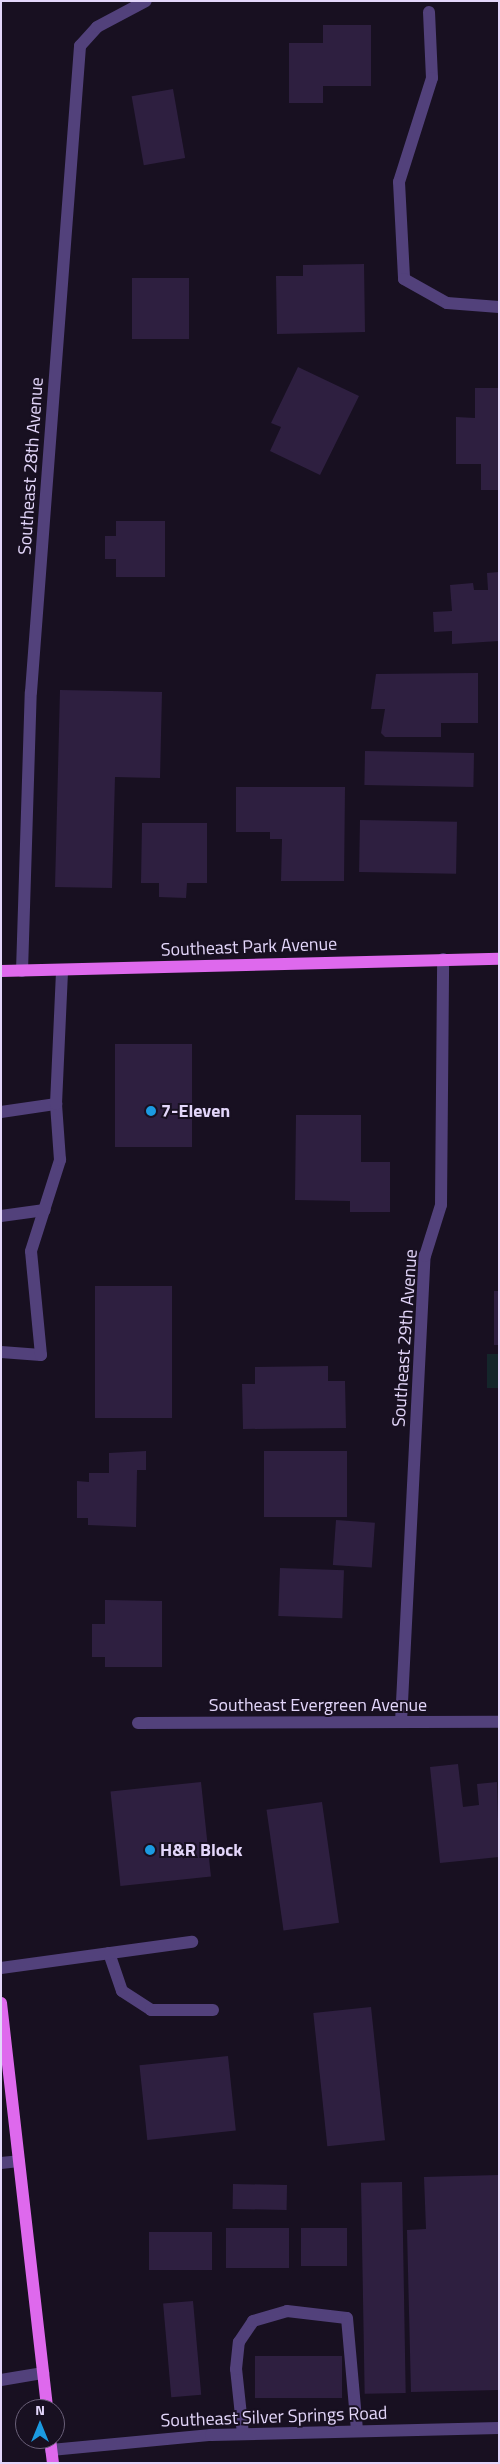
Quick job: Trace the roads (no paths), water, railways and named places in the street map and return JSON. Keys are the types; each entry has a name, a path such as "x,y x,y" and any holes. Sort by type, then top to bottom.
{"main road":[{"name":"Southeast Park Avenue","path":"1,972 443,959 499,960"},
{"path":"1,2003 46,2399"}],"street":[{"name":"Southeast 28th Avenue","path":"22,971 31,692 80,46 97,27 146,1"},
{"path":"429,12 432,78 399,182 404,279 447,303 499,307"},
{"name":"Southeast 29th Avenue","path":"402,1722 425,1256 441,1205 443,959"},
{"path":"1,1352 41,1355 31,1251 60,1160 56,1104 62,970"},
{"path":"1,1112 56,1104"},
{"path":"1,1216 45,1210"},
{"name":"Southeast Evergreen Avenue","path":"138,1723 499,1722"},
{"path":"1,1968 192,1942"},
{"path":"109,1953 122,1991 151,2010 213,2010"},
{"path":"1,2162 19,2161"},
{"path":"243,2434 236,2369 239,2342 253,2321 287,2311 348,2318 356,2431"},
{"path":"1,2380 43,2373"},
{"name":"Southeast Silver Springs Road","path":"52,2450 243,2434 499,2428"}],"place":[{"name":"7-Eleven","path":"151,1111"},
{"name":"H&R Block","path":"150,1850"}]}
